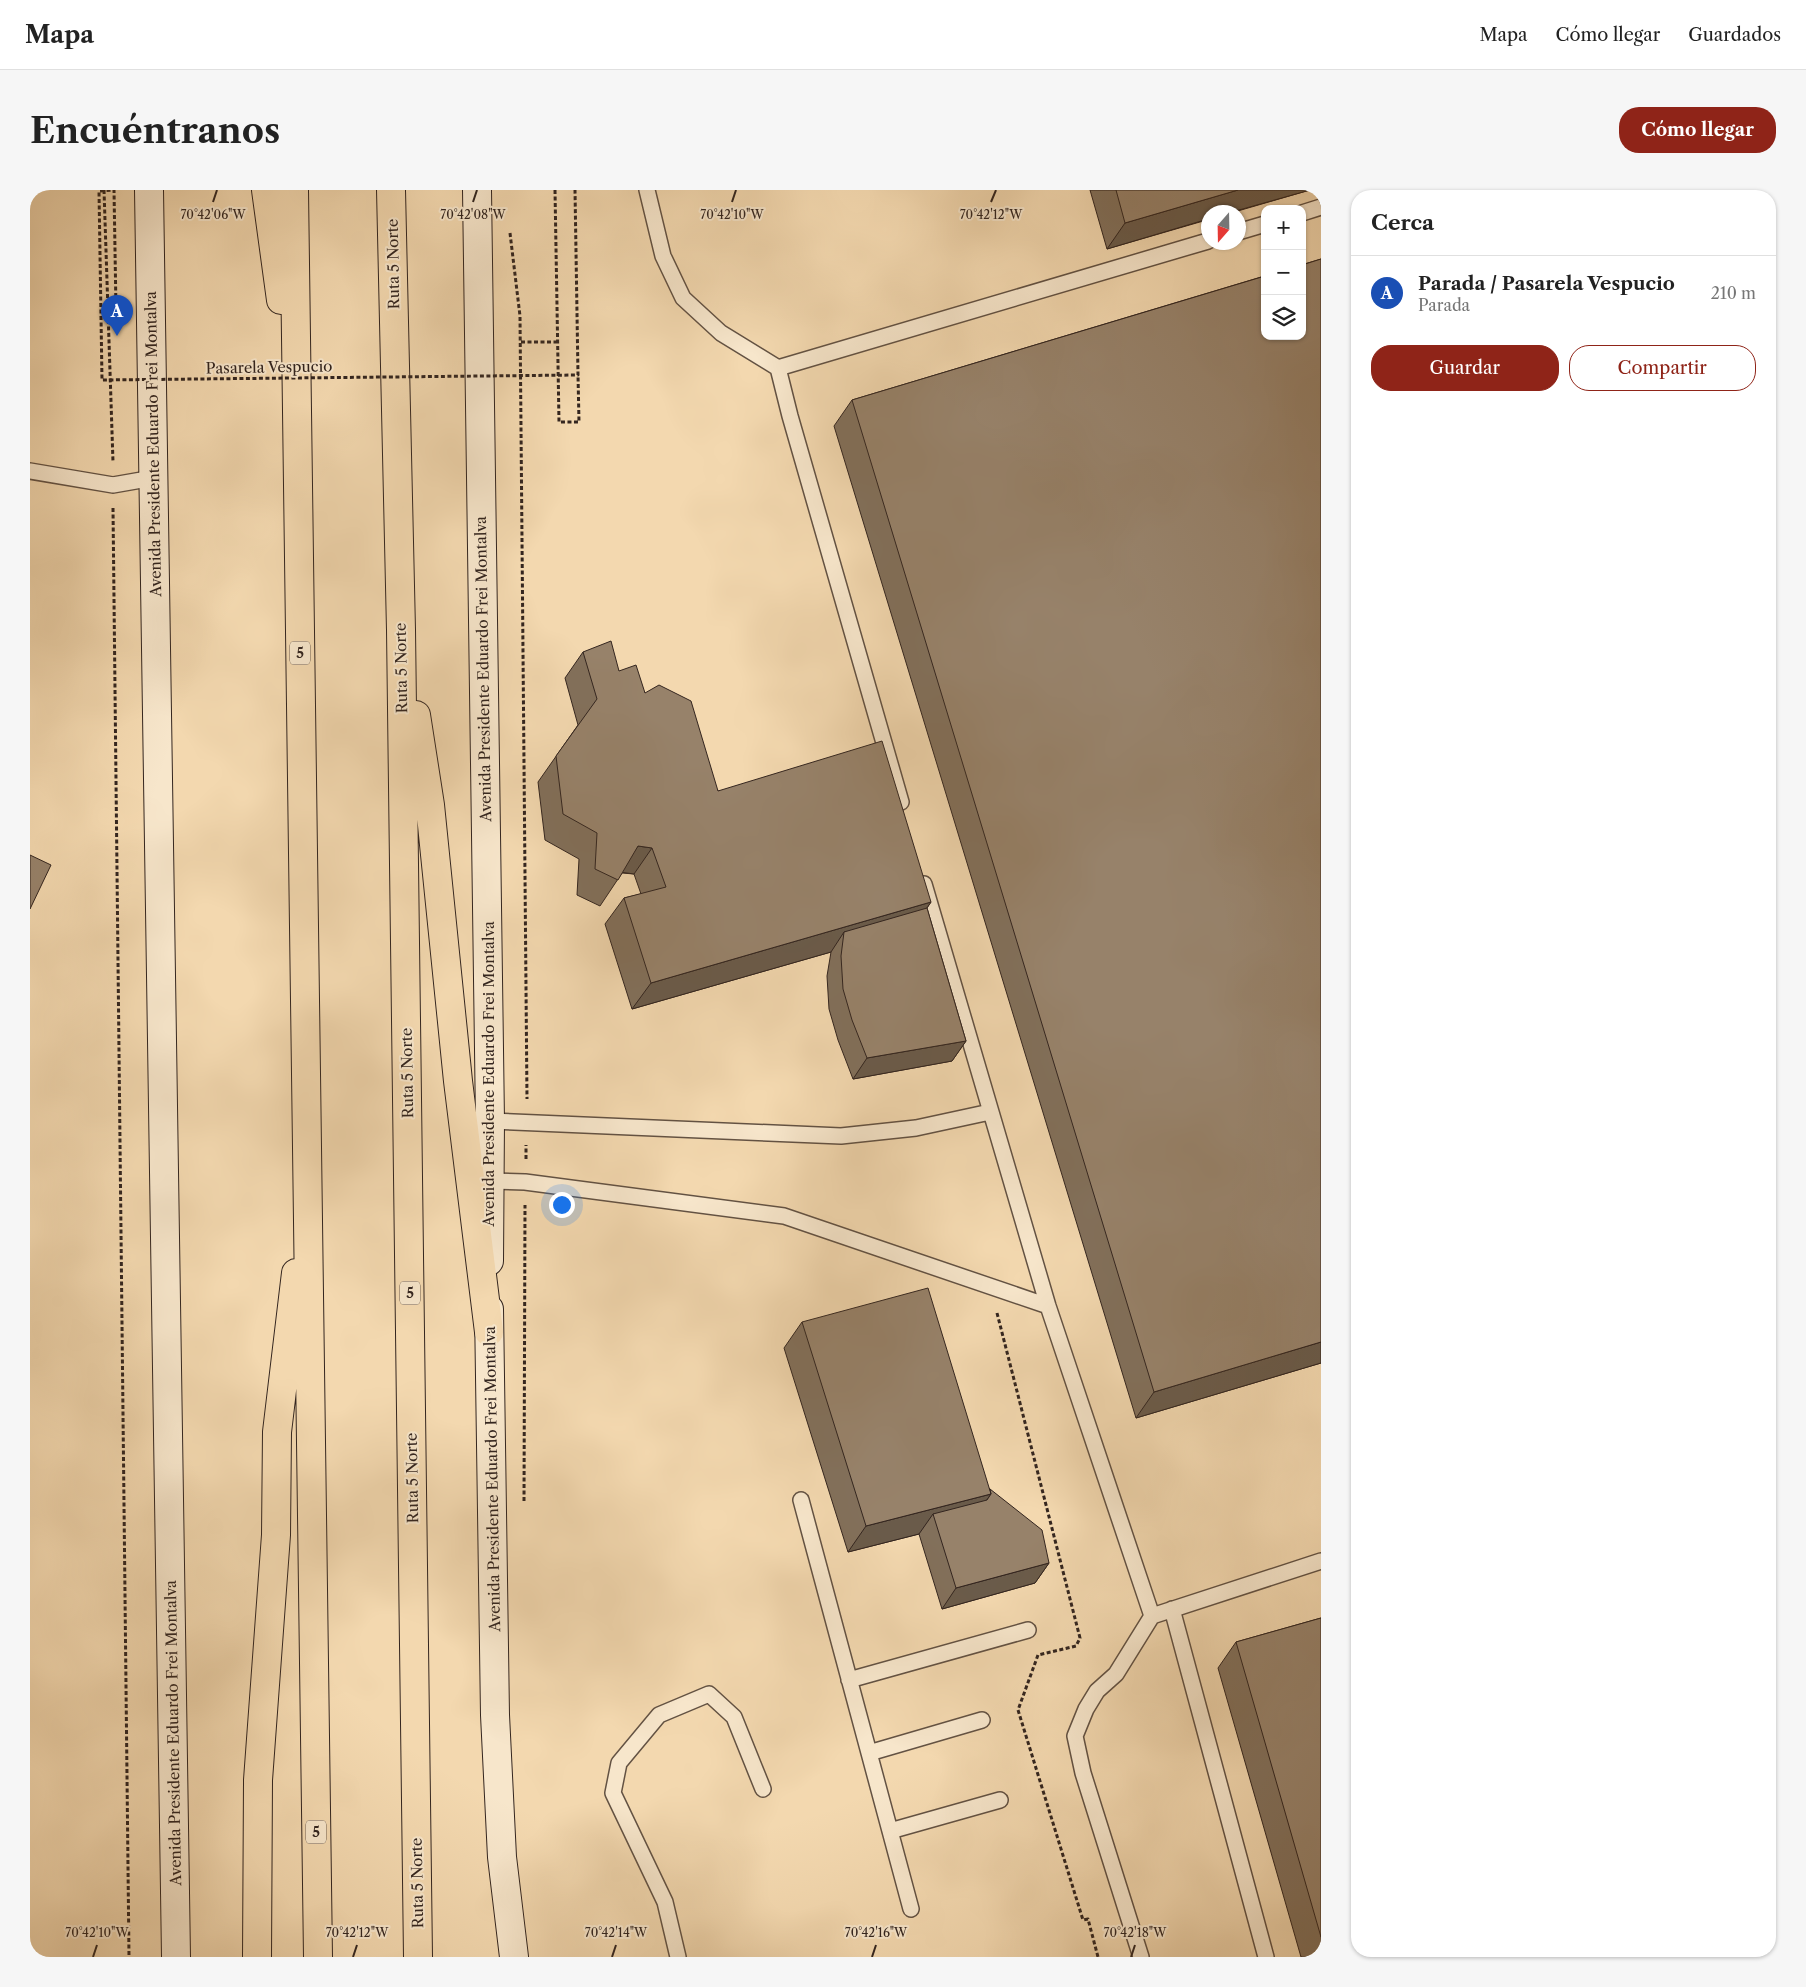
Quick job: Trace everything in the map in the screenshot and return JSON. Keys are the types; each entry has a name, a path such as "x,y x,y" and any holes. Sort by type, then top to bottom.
{"highway":[{"path":"266,190 296,408"},
{"name":"5","path":"294,190 318,1957"},
{"name":"Ruta 5 Norte","path":"391,190 401,630 418,1957"},
{"path":"401,630 430,805 458,1081 489,1332"},
{"path":"257,1957 258,1780 276,1535 277,1432 284,1360 309,1184"}],"main road":[{"name":"Avenida Presidente Eduardo Frei Montalva","path":"148,190 176,1957"},
{"name":"Avenida Presidente Eduardo Frei Montalva","path":"477,190 490,1121 489,1332 496,1724 502,1857 514,1957"}],"lane":[{"path":"646,190 663,256 683,298 721,332 778,368 792,426 905,816"},
{"path":"1306,212 1321,207"},
{"path":"1246,230 1261,225"},
{"path":"778,368 1201,242"},
{"path":"30,471 113,485 153,478"},
{"path":"921,874 1048,1306 1152,1616"},
{"path":"490,1121 527,1121 841,1136 916,1128 990,1112"},
{"path":"490,1181 525,1182 784,1216 1048,1306"},
{"path":"800,1500 911,1909"},
{"path":"1141,1957 1083,1773 1076,1736 1086,1709 1097,1691 1116,1674 1152,1616 1321,1561"},
{"path":"1172,1609 1266,1957"},
{"path":"849,1680 1028,1630"},
{"path":"678,1957 664,1902 613,1793 619,1762 659,1715 709,1694 734,1717 763,1789"},
{"path":"869,1753 982,1720"},
{"path":"890,1831 1000,1800"}],"path":[{"path":"104,190 113,485 129,1957"},
{"name":"Pasarela Vespucio","path":"109,311 116,310 114,190 99,191 102,380 578,375"},
{"path":"555,190 558,422 579,422 575,190"},
{"path":"510,226 521,342 527,1121 525,1182 524,1506"},
{"path":"521,342 558,342"}],"building":[{"path":"1116,190 1238,190 1125,223"},
{"path":"1321,259 1321,1342 1154,1392 852,400 1261,277 1261,340 1306,340 1306,264"},
{"path":"611,641 619,671 636,665 645,693 659,685 691,701 718,791 882,741 931,902 651,983 624,898 666,887 652,848 638,846 618,880 595,869 597,833 563,814 556,756 597,699 583,652"},
{"path":"30,855 51,865 30,909"},
{"path":"927,908 966,1041 867,1058 852,1020 843,989 841,956 844,932"},
{"path":"928,1288 991,1494 866,1526 802,1322"},
{"path":"990,1489 1042,1530 1049,1563 956,1588 933,1514 987,1500 991,1494"},
{"path":"1321,1618 1321,1937 1236,1642"}],"place":[{"name":"Parada / Pasarela Vespucio","path":"117,336"}]}
